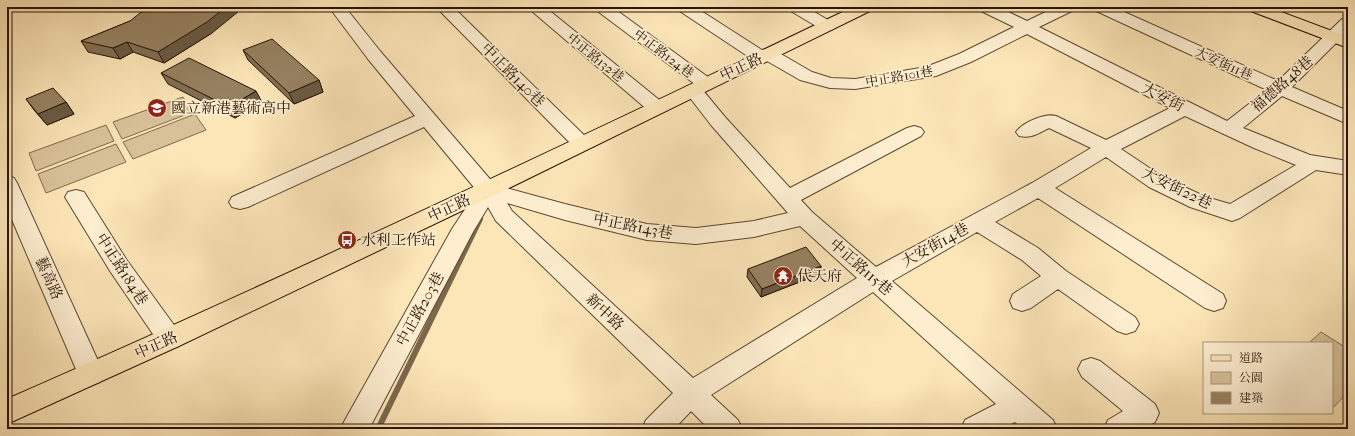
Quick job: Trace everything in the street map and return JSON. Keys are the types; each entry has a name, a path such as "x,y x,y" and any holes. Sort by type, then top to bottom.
{"main road":[{"name":"中正路","path":"7,412 170,339 488,190 656,107 866,7"},
{"path":"1254,7 1341,40"}],"street":[{"name":"新中路","path":"337,7 374,55 488,190 504,216 728,429"},
{"name":"中正路140巷","path":"444,7 582,144"},
{"name":"中正路132巷","path":"535,7 656,107"},
{"name":"中正路124巷","path":"602,7 700,87"},
{"name":"中正路101巷","path":"684,7 764,56 806,76 830,84 855,84 930,72 965,58 1027,27"},
{"path":"794,7 828,26"},
{"name":"大安街","path":"985,7 1184,108 1287,155 1310,163 1348,168"},
{"path":"1027,27 1068,7"},
{"name":"大安街11巷","path":"1100,7 1280,89 1348,118"},
{"name":"福德路48巷","path":"1229,129 1341,40 1348,22"},
{"name":"中正路115巷","path":"700,87 718,121 804,217 1043,429"},
{"name":"大安街14巷","path":"656,429 691,393 875,279 1039,188 1106,148 1184,108"},
{"path":"240,202 427,118"},
{"name":"大安街22巷","path":"1026,132 1048,120 1106,148 1156,182 1198,202 1232,212 1307,167 1310,163"},
{"path":"787,198 914,132"},
{"name":"藝高路","path":"7,183 91,374"},
{"path":"1039,188 1214,301"},
{"name":"中正路143巷","path":"488,190 565,212 647,232 682,235 696,236 754,229 804,217"},
{"name":"中正路203巷","path":"354,429 463,229 488,190"},
{"name":"中正路184巷","path":"76,197 118,264 170,339"},
{"path":"978,222 1030,254 1058,277 1126,324"},
{"path":"1022,301 1058,277"},
{"path":"1091,369 1145,412 1118,429"},
{"path":"976,429 1018,407"}],"green space":[{"path":"183,97 193,112 122,139 113,122"},
{"path":"195,114 206,130 133,159 123,142"},
{"path":"106,125 114,141 36,171 29,153"},
{"path":"116,144 126,162 46,193 38,174"},
{"path":"1321,332 1348,349 1348,392 1333,408 1333,342 1310,342"}],"building":[{"path":"155,7 226,7 207,22 158,52 127,42 113,48 81,41 130,21 140,13"},
{"path":"272,39 319,80 289,93 243,50"},
{"path":"189,58 256,91 229,107 161,73"},
{"path":"53,88 66,102 38,114 26,99"},
{"name":"代天府","path":"806,247 821,266 762,289 748,269"}],"waterway":[{"path":"378,429 480,219"}],"place":[{"name":"國立新港藝術高中","path":"157,108"},
{"name":"水利工作站","path":"347,240"},
{"name":"代天府","path":"783,276"}]}
